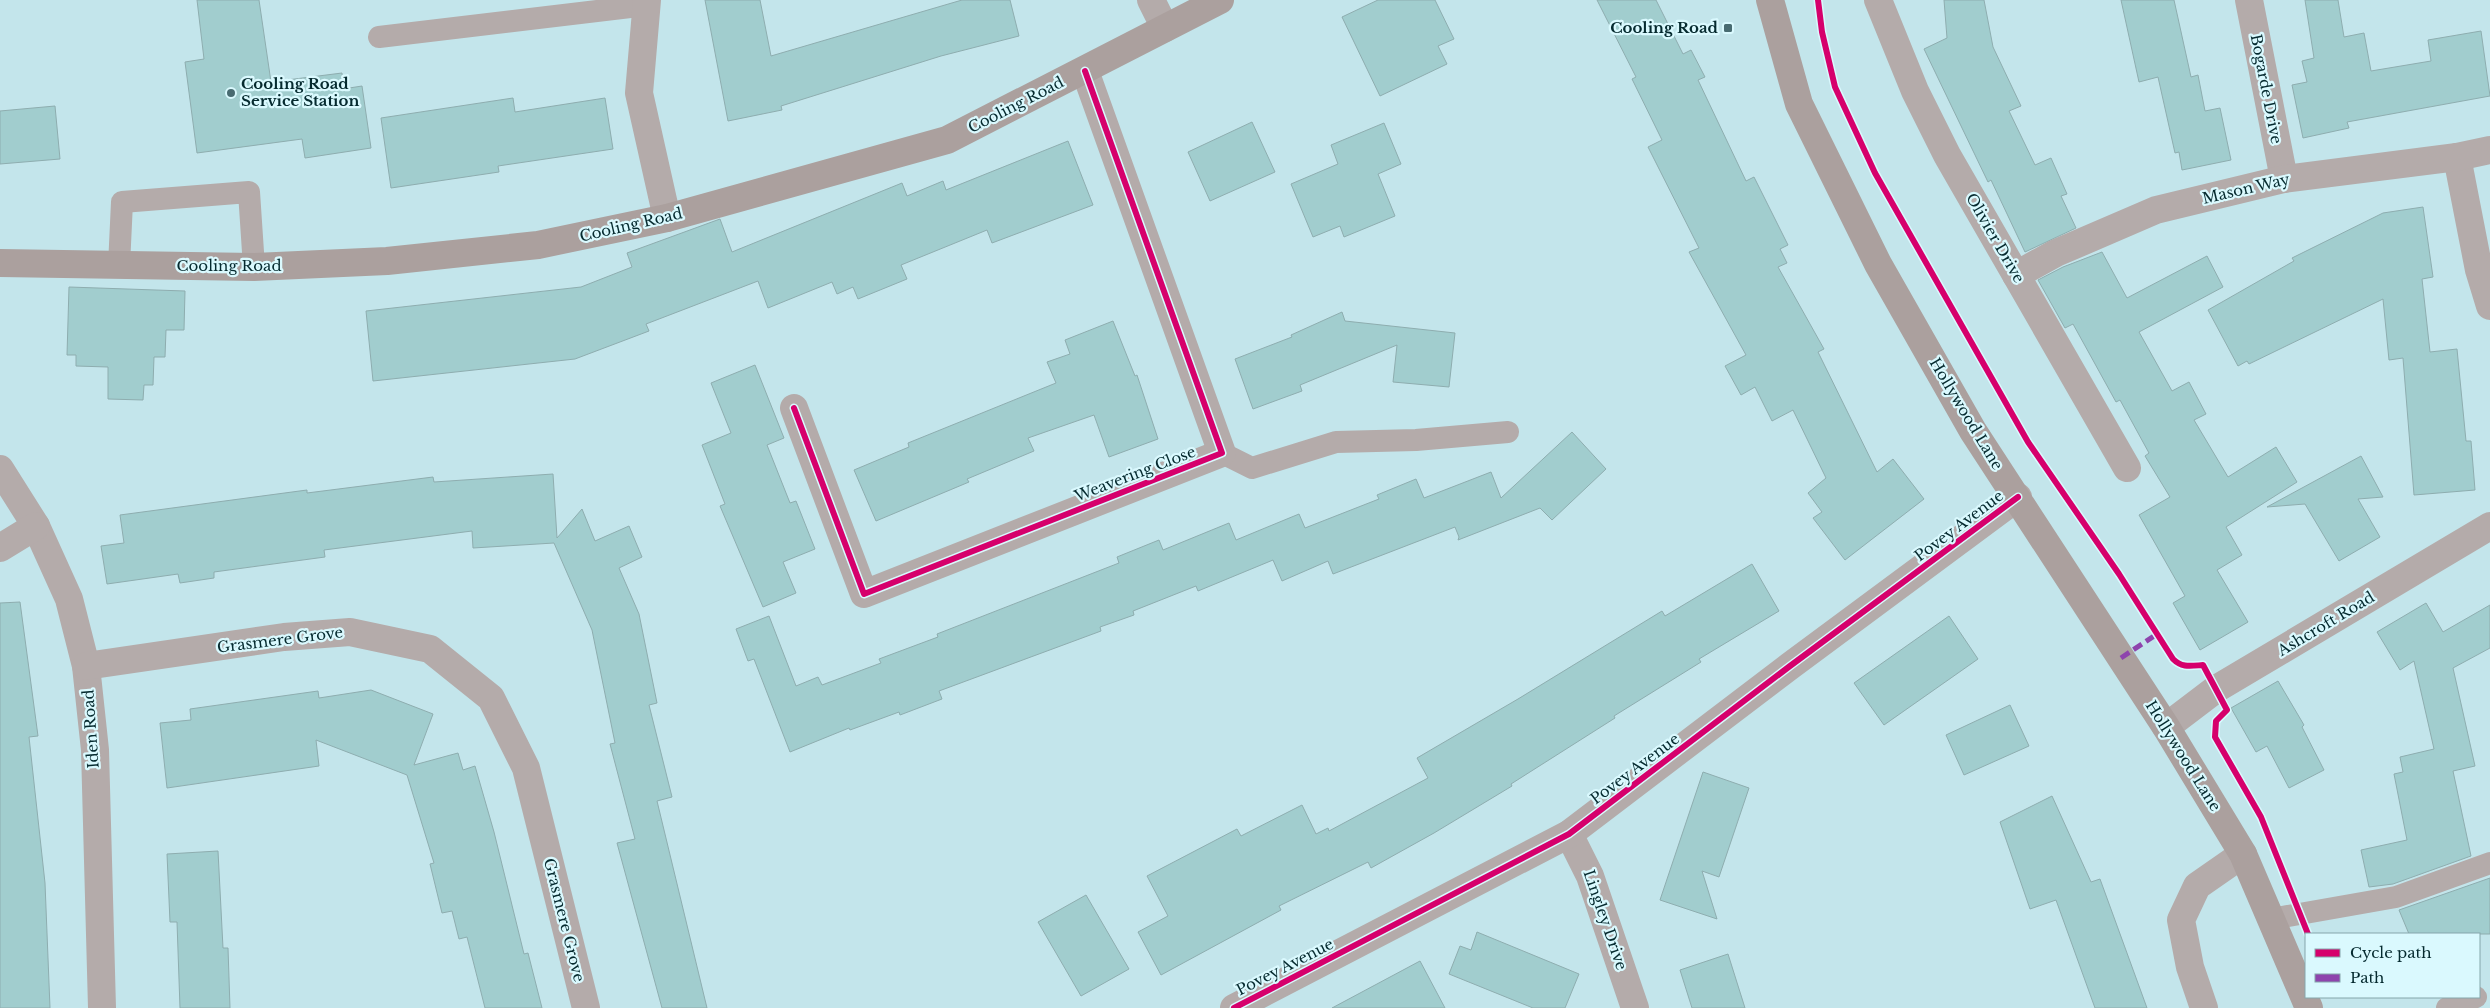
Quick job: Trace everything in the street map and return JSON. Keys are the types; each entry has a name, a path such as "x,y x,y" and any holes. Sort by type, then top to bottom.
{"main road":[{"name":"Cooling Road","path":"0,262 119,266 254,267 387,261 538,245 667,218 947,140 1220,0"},
{"name":"Hollywood Lane","path":"1770,0 1799,104 1865,237 1973,431 2018,497 2166,728 2244,854 2309,1008"}],"street":[{"path":"1150,0 1165,28"},
{"name":"Olivier Drive","path":"1878,0 1914,91 1947,155 2127,468"},
{"name":"Bogarde Drive","path":"2248,0 2284,178"},
{"path":"647,3 639,93 667,218"},
{"path":"1084,70 1222,453"},
{"name":"Mason Way","path":"2016,275 2056,253 2156,210 2284,178 2457,157 2490,150"},
{"path":"2457,157 2479,270 2490,306"},
{"name":"Weavering Close","path":"794,408 864,594 1222,453"},
{"name":"Iden Road","path":"0,469 36,526 69,599 86,666 94,750 102,1008"},
{"name":"Povey Avenue","path":"1234,1008 1569,834 1798,660 2018,497"},
{"path":"0,548 36,526"},
{"name":"Ashcroft Road","path":"2166,728 2216,689 2490,526"},
{"name":"Grasmere Grove","path":"86,666 284,638 350,632 430,650 491,698 526,768 586,1008"},
{"name":"Lingley Drive","path":"1569,834 1590,876 1635,1008"},
{"path":"2204,1008 2190,967 2181,920 2197,886 2244,854"}],"lane":[{"path":"379,37 647,3"},
{"path":"119,266 122,202 249,192 254,267"},
{"path":"1222,453 1252,468 1336,442 1416,440 1508,432"},
{"path":"2271,919 2396,897 2490,863"},
{"path":"2448,1008 2472,998"}],"building":[{"name":"Cooling Road Service Station","path":"197,0 259,0 271,82 342,73 343,89 362,86 371,148 305,158 302,139 197,153 185,62 204,59"},
{"path":"705,0 760,0 771,56 962,0 1010,0 1019,36 941,56 781,106 782,110 728,121"},
{"path":"1378,0 1435,0 1454,39 1438,46 1447,64 1380,96 1342,17"},
{"path":"1597,0 1656,0 1683,54 1691,50 1705,77 1698,80 1746,181 1754,177 1788,245 1780,249 1787,263 1778,267 1824,349 1818,352 1877,472 1893,459 1924,499 1845,560 1813,518 1822,512 1808,493 1826,478 1793,410 1772,421 1755,387 1741,395 1725,366 1746,355 1689,252 1699,248 1648,147 1662,140 1632,79 1636,77"},
{"path":"1944,0 1984,0 1993,47 2021,106 2009,111 2035,165 2051,158 2067,194 2061,196 2076,228 2025,252 1991,180 1988,182 1924,49 1947,38"},
{"path":"2121,0 2174,0 2191,77 2198,75 2205,111 2220,108 2231,160 2182,170 2179,152 2175,153 2158,77 2139,82"},
{"path":"2305,0 2338,0 2344,37 2364,33 2371,71 2431,61 2428,40 2481,31 2490,96 2347,122 2349,128 2303,138 2292,85 2307,82 2302,61 2314,58"},
{"path":"513,98 515,112 605,98 613,149 498,166 499,172 391,188 381,118"},
{"path":"55,106 60,159 0,164 0,111"},
{"path":"1252,122 1275,172 1210,201 1188,152"},
{"path":"1384,123 1401,164 1378,174 1395,216 1344,237 1340,226 1313,237 1291,184 1338,164 1331,145"},
{"path":"1068,141 1093,205 992,243 987,230 901,265 907,279 858,299 853,287 837,294 832,282 768,308 758,281 646,324 649,331 575,359 373,381 366,311 581,287 632,267 627,253 720,219 732,252 902,183 907,196 943,181 946,190"},
{"path":"2423,207 2433,277 2422,279 2430,352 2457,349 2466,441 2471,441 2475,490 2414,495 2403,358 2389,360 2383,299 2249,364 2247,361 2238,366 2208,310 2294,261 2292,258 2383,213"},
{"path":"2102,252 2127,298 2207,256 2223,287 2139,332 2172,391 2189,382 2206,414 2194,420 2228,477 2276,447 2297,482 2226,527 2242,555 2217,570 2248,622 2200,650 2173,603 2185,596 2139,515 2170,497 2145,456 2149,453 2120,400 2116,402 2073,324 2065,328 2038,280 2063,267"},
{"path":"69,287 185,291 184,330 166,330 165,357 154,357 153,385 144,385 143,400 108,399 108,367 76,366 76,355 67,355"},
{"path":"1342,312 1345,321 1455,333 1449,387 1393,382 1397,345 1300,385 1302,391 1253,409 1235,359 1292,337 1291,335"},
{"path":"1113,321 1135,376 1137,375 1158,439 1109,457 1094,415 1028,438 1034,451 967,479 969,482 876,521 854,470 909,447 908,443 1056,383 1047,362 1070,354 1065,340"},
{"path":"755,365 784,438 767,445 790,503 796,501 815,549 783,562 796,593 763,607 720,506 725,504 702,445 731,433 711,383"},
{"path":"1572,432 1606,469 1552,520 1540,508 1458,540 1459,537 1455,527 1333,574 1328,561 1282,581 1273,560 1198,591 1196,586 1133,611 1134,615 1100,627 1101,631 939,691 942,699 900,715 899,712 850,730 849,728 790,752 754,659 748,661 736,629 769,616 796,686 818,677 822,685 881,663 879,659 938,637 937,634 1119,563 1117,557 1159,540 1163,550 1229,523 1236,540 1299,514 1305,528 1379,499 1377,495 1416,479 1424,498 1491,472 1501,498"},
{"path":"2361,456 2383,497 2358,499 2380,537 2339,561 2305,504 2267,507"},
{"path":"553,474 557,538 582,509 595,541 629,526 642,557 619,568 639,614 657,703 649,705 672,797 657,801 707,1008 662,1008 617,843 635,839 610,744 615,743 592,630 554,543 473,548 472,531 324,550 325,557 214,572 214,578 180,583 178,574 107,584 101,546 124,543 120,515 307,490 307,493 433,477 434,482"},
{"path":"1752,564 1779,611 1699,659 1701,662 1614,716 1615,718 1511,784 1512,786 1434,833 1371,868 1368,862 1279,906 1281,910 1161,975 1138,932 1168,916 1147,876 1237,829 1241,836 1302,805 1316,834 1328,828 1329,831 1428,778 1417,758 1662,611 1665,616"},
{"path":"20,602 38,736 29,737 45,883 50,1008 0,1008 0,603"},
{"path":"2426,603 2443,632 2490,605 2490,648 2453,668 2475,766 2453,771 2471,856 2393,884 2369,887 2361,850 2407,840 2394,774 2403,772 2400,757 2434,749 2414,661 2400,670 2377,632"},
{"path":"1949,616 1978,659 1884,725 1854,683"},
{"path":"2278,681 2304,725 2302,727 2324,770 2289,788 2267,746 2256,752 2231,708"},
{"path":"371,690 433,714 414,765 458,753 463,770 475,766 494,832 524,954 528,953 542,1008 485,1008 467,937 459,939 452,911 442,913 430,864 434,863 407,775 316,740 319,766 167,788 160,723 191,720 190,709 318,691 319,698"},
{"path":"2010,705 2029,746 1964,775 1946,735"},
{"path":"1703,772 1749,788 1719,877 1702,871 1717,919 1660,900"},
{"path":"2052,796 2091,882 2100,879 2147,1008 2095,1008 2056,900 2030,909 2000,822"},
{"path":"218,851 223,948 228,948 230,1008 180,1008 177,922 170,922 167,854"},
{"path":"2490,878 2490,934 2409,933 2399,910"},
{"path":"1086,895 1129,969 1081,996 1038,922"},
{"path":"1477,932 1579,974 1565,1008 1533,1008 1449,974 1460,946 1471,950"},
{"path":"1728,954 1745,1008 1692,1008 1680,970"},
{"path":"1420,961 1445,1008 1332,1008"}],"marked path":[{"path":"2121,658 2157,634"}],"cycle path":[{"path":"1818,0 1822,32 1835,87 1875,173 2028,442 2119,574 2173,659 2183,665 2203,665 2227,710 2216,721 2215,737 2261,817 2308,933"},
{"path":"794,408 864,594 1222,453 1085,71"},
{"path":"1234,1008 1569,834 1790,666 2018,497"}],"place":[{"name":"Cooling Road","path":"1728,28"},
{"name":"Cooling Road Service Station","path":"231,93"}]}
